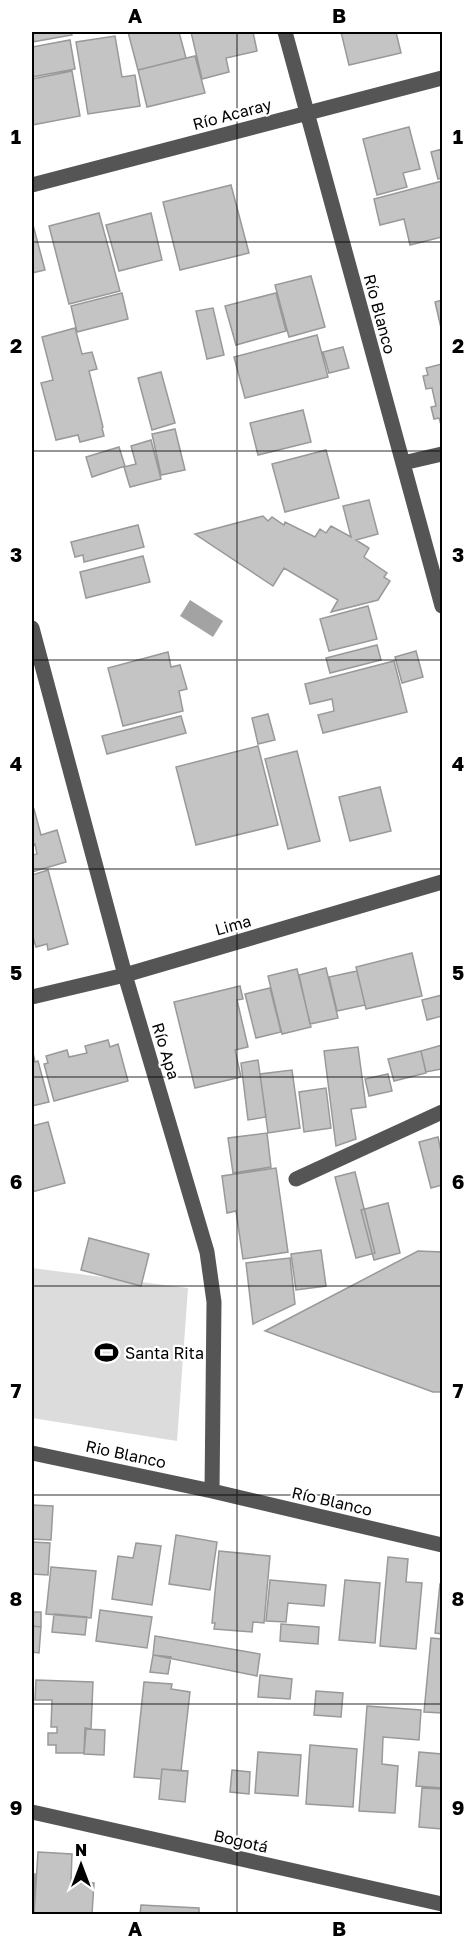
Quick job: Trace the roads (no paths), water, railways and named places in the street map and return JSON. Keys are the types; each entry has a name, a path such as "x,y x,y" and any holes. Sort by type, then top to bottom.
{"street":[{"name":"Río Blanco","path":"285,32 442,606"},
{"name":"Río Acaray","path":"32,185 442,78"},
{"path":"403,463 442,454"},
{"name":"Río Apa","path":"32,628 125,975 207,1252 214,1302 212,1491"},
{"name":"Lima","path":"32,997 125,975 442,882"},
{"path":"296,1179 442,1112"},
{"name":"Rio Blanco","path":"32,1453 212,1491"},
{"name":"Río Blanco","path":"212,1491 442,1545"},
{"name":"Bogotá","path":"32,1812 442,1904"}],"place":[{"name":"Santa Rita","path":"107,1353"}]}
